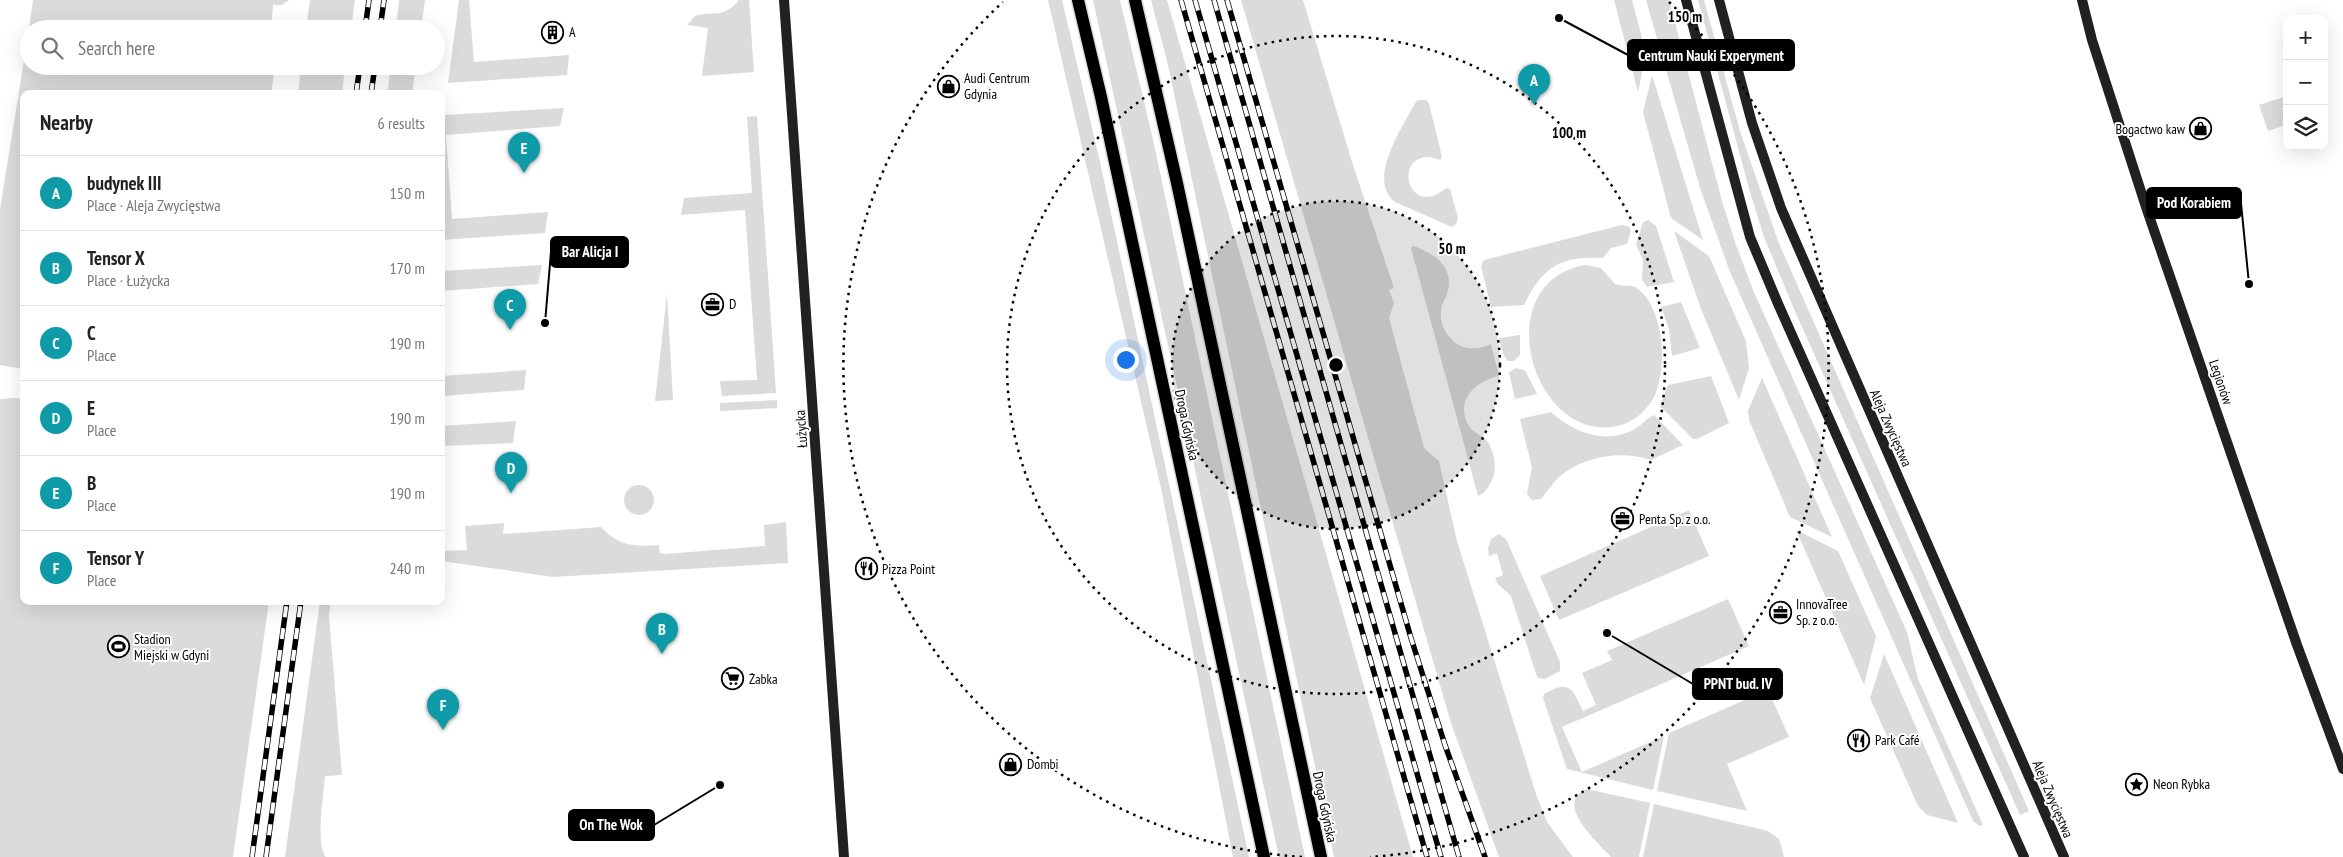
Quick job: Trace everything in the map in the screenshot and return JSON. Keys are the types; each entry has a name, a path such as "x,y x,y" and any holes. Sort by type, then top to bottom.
{"main road":[{"name":"Łużycka","path":"784,0 844,857"},
{"name":"Droga Gdyńska","path":"1078,0 1110,136 1264,857"},
{"name":"Droga Gdyńska","path":"1136,0 1321,857"},
{"path":"1686,0 1750,237 2024,857"},
{"name":"Aleja Zwycięstwa","path":"1719,0 1752,123 1781,208 2064,857"},
{"name":"Legionów","path":"2082,0 2092,40 2147,210 2296,645 2343,769"}],"shaded area":[{"path":"33,0 289,0 282,5 273,5 272,20 30,20"},
{"path":"310,0 355,0 352,20 307,20"},
{"path":"399,0 425,0 422,20 397,20"},
{"path":"459,0 469,0 474,62 569,55 567,75 448,83"},
{"path":"739,0 749,0 754,72 702,76 708,28 687,25 695,16 723,12"},
{"path":"1048,0 1062,0 1100,162 1249,857 1233,857 1161,488"},
{"path":"1093,0 1120,0 1154,144 1305,857 1279,857"},
{"path":"1151,0 1167,0 1413,857 1334,857 1168,65"},
{"path":"1241,0 1303,0 1353,165 1394,288 1389,290 1394,303 1389,318 1424,448 1439,461 1457,541 1537,797 1547,822 1573,857 1499,857 1451,723"},
{"path":"1614,0 1632,0 1646,53 1638,92"},
{"path":"1646,0 1669,0 1722,201 1753,290 1907,632 1918,679 1983,825 1979,826 1973,821 1730,272 1700,188"},
{"path":"1698,0 1704,0 1740,131 1778,241 2029,811 2020,815 1794,309 1764,237"},
{"path":"22,75 274,75 272,90 20,90 20,368 0,365 0,209"},
{"path":"300,75 344,75 342,90 298,90"},
{"path":"390,75 415,75 413,90 388,90"},
{"path":"1652,75 1703,240 1671,218 1643,112"},
{"path":"2283,97 2283,126 2268,131 2259,105"},
{"path":"1418,100 1426,100 1429,103 1442,157 1440,160 1428,157 1418,159 1412,164 1409,171 1409,180 1411,187 1416,193 1424,197 1437,195 1447,188 1450,189 1458,218 1456,224 1452,227 1395,202 1387,192 1384,180 1385,167 1396,139"},
{"path":"564,108 560,126 446,135 452,219 548,212 545,233 445,240 445,115"},
{"path":"757,116 776,393 722,396 720,381 757,380 745,210 681,215 684,198 752,193 747,117"},
{"path":"1648,220 1656,226 1674,282 1647,287 1642,280 1643,260 1636,245 1643,222"},
{"path":"1622,225 1628,226 1631,230 1627,244 1611,248 1603,258 1576,259 1555,266 1538,281 1524,305 1491,307 1481,266 1484,260"},
{"path":"1674,231 1709,256 1746,341 1749,368 1739,400 1701,309"},
{"path":"1413,246 1434,256 1445,267 1448,274 1448,290 1441,308 1441,318 1450,338 1456,343 1469,348 1480,348 1491,344 1499,376 1482,382 1475,387 1466,400 1464,408 1469,426 1487,441 1495,462 1491,482 1486,490 1478,496 1411,248"},
{"path":"542,265 538,284 445,291 445,271"},
{"path":"1585,265 1601,268 1615,284 1637,288 1646,297 1658,323 1662,354 1659,383 1655,395 1649,406 1640,415 1630,422 1618,426 1588,425 1563,411 1544,388 1532,359 1529,329 1536,300 1554,278"},
{"path":"667,294 673,400 655,401"},
{"path":"1681,302 1700,348 1672,356 1669,329 1661,307"},
{"path":"1520,335 1520,355 1514,361 1508,361 1504,356 1499,338"},
{"path":"1515,368 1525,370 1537,394 1515,399 1509,373"},
{"path":"526,370 524,390 445,396 445,376"},
{"path":"1711,376 1729,423 1697,439 1693,439 1660,406 1668,385"},
{"path":"1762,378 1832,537 1790,517 1749,420 1748,411"},
{"name":"Stadion Miejski w Gdyni","path":"0,399 20,399 20,605 268,605 233,857 0,857"},
{"path":"777,400 777,408 720,411 720,403"},
{"path":"1551,412 1580,431 1602,436 1624,434 1635,429 1654,415 1683,445 1651,460 1639,457 1615,456 1603,457 1579,464 1558,478 1541,499 1532,500 1527,494 1532,467 1520,419"},
{"path":"516,421 513,443 445,446 445,426"},
{"path":"639,485 650,489 654,500 650,511 639,515 628,511 624,500 628,489"},
{"path":"1689,510 1709,556 1559,620 1540,576"},
{"path":"786,522 788,563 553,577 445,562 445,551 467,550 465,526 504,523 503,534 601,527 620,542 642,546 659,545 660,553 665,554 765,546 764,525"},
{"path":"1796,530 1838,551 1876,636 1864,685"},
{"path":"1499,534 1506,539 1560,662 1560,671 1545,679 1538,678 1536,674 1511,596 1497,583 1495,578 1503,575 1497,553 1489,556 1488,548 1491,539"},
{"path":"1728,599 1749,646 1562,727 1582,772 1664,736 1653,790 1567,769 1543,698 1544,694 1553,689 1565,687 1573,692 1583,711 1596,705 1582,673 1612,660 1607,651"},
{"path":"319,605 330,605 329,615 342,775 325,776 321,842 326,857 285,857"},
{"path":"1884,654 1958,823 1927,815 1918,806 1870,698"},
{"path":"1768,690 1789,737 1727,764 1747,811 1657,791 1669,733"},
{"path":"1587,789 1650,803 1639,857 1611,857 1581,823 1574,804 1577,795"},
{"path":"1654,804 1768,831 1779,839 1784,857 1643,857"}],"railway":[{"path":"366,20 369,0"},
{"path":"381,20 384,0"},
{"path":"1181,0 1427,857"},
{"path":"1195,0 1441,857"},
{"path":"1214,0 1459,857"},
{"path":"1227,0 1411,638 1445,745 1485,857"},
{"path":"357,90 359,75"},
{"path":"372,90 374,75"},
{"path":"252,857 286,605"},
{"path":"266,857 300,605"}],"place":[{"name":"Centrum Nauki Experyment","path":"1559,18"},
{"name":"A","path":"553,32"},
{"name":"Audi Centrum Gdynia","path":"948,86"},
{"name":"budynek III","path":"1534,105"},
{"name":"Bogactwo kaw","path":"2201,129"},
{"name":"B","path":"524,173"},
{"name":"Pod Korabiem","path":"2249,284"},
{"name":"D","path":"713,304"},
{"name":"Bar Alicja I","path":"545,323"},
{"name":"C","path":"510,330"},
{"name":"E","path":"511,493"},
{"name":"Penta Sp. z o.o.","path":"1623,519"},
{"name":"Pizza Point","path":"866,569"},
{"name":"InnovaTree Sp. z o.o.","path":"1780,612"},
{"name":"PPNT bud. IV","path":"1607,633"},
{"name":"Stadion Miejski w Gdyni","path":"118,647"},
{"name":"Tensor X","path":"662,654"},
{"name":"Żabka","path":"733,679"},
{"name":"Tensor Y","path":"443,730"},
{"name":"Park Café","path":"1859,740"},
{"name":"Dombi","path":"1011,764"},
{"name":"Neon Rybka","path":"2137,784"},
{"name":"On The Wok","path":"720,785"}]}
